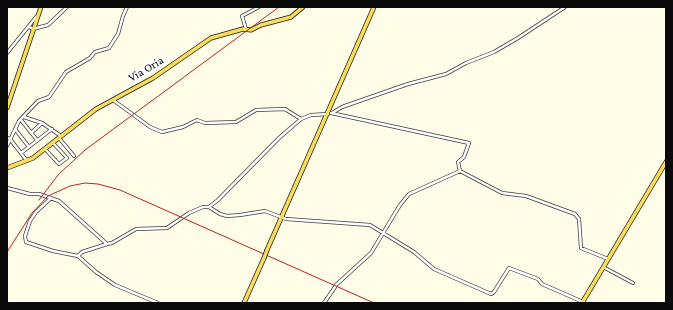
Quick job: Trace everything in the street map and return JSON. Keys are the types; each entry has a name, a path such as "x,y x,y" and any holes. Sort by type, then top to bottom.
{"main road":[{"path":"7,108 41,7"},
{"name":"Via Oria","path":"7,168 27,162 96,110 113,99 153,78 211,38 246,29 251,30 259,26 291,17 303,7"},
{"path":"244,303 329,113 374,7"},
{"path":"582,302 666,162"}],"street":[{"path":"29,27 34,29 48,25 67,7"},
{"path":"7,146 8,138 21,120 38,101 49,97 57,83 71,68 90,58 95,52 109,48 118,34 127,7"},
{"path":"246,29 242,16 259,7"},
{"path":"329,113 408,84 446,74 466,63 494,52 565,7"},
{"path":"7,53 38,15"},
{"path":"113,99 150,127 162,132 184,127 197,120 205,123 236,122 256,110 285,109 301,119"},
{"path":"78,256 82,252 108,244 136,229 167,228 193,211 209,207 218,200 279,138 301,119 311,115 329,113 469,143 464,158 458,162 460,171 502,193 526,196 575,214 578,219 582,248 608,259"},
{"path":"24,117 42,123 52,129 74,156"},
{"path":"21,120 37,140"},
{"path":"31,133 42,123"},
{"path":"15,129 29,147"},
{"path":"21,153 52,129"},
{"path":"8,138 27,162"},
{"path":"45,149 59,164 67,158 53,143"},
{"path":"324,303 336,286 366,258 409,194 460,171"},
{"path":"7,188 51,198 64,204 104,242 108,244"},
{"path":"51,198 36,212 30,221 25,240 53,251 78,256 96,272 116,285 158,303"},
{"path":"209,207 220,214 227,216 239,216 265,211 282,216 286,219 363,224 383,232 414,252 434,269 487,293 492,294 494,292 509,268 538,279 542,284 582,302"},
{"path":"604,267 632,283"}],"railway":[{"path":"39,200 58,175 85,150 279,7"},
{"path":"7,252 32,213 48,196 70,186 85,183 98,184 120,190 374,303"}]}
